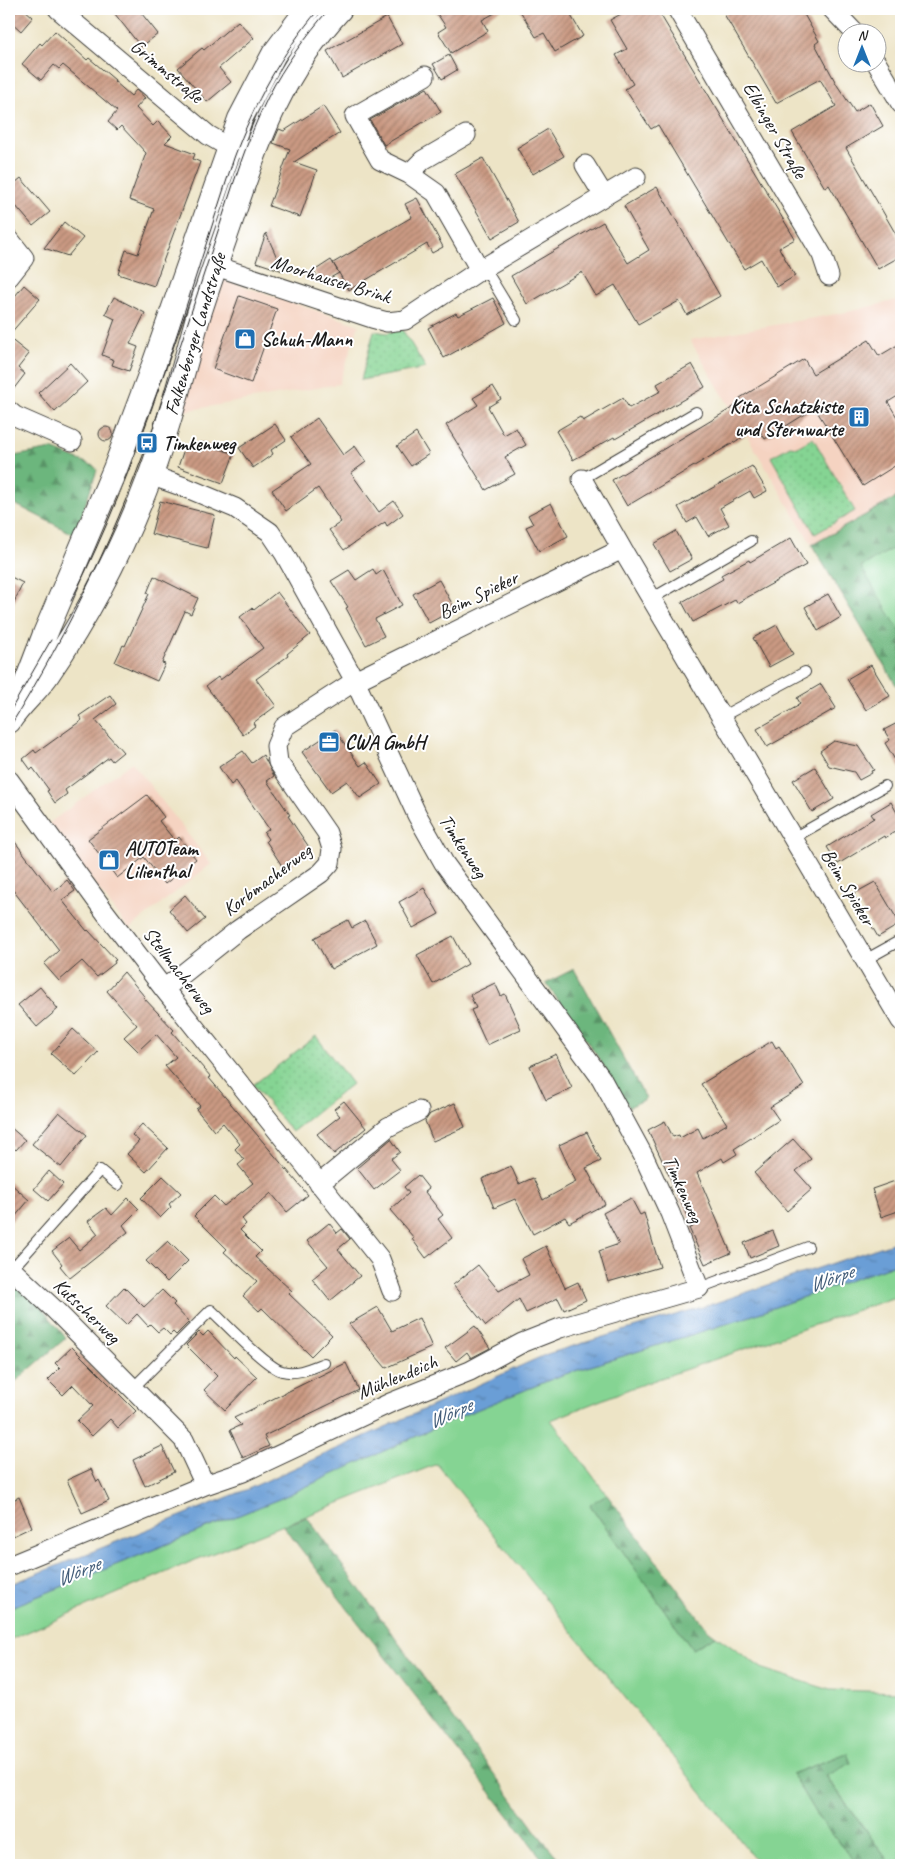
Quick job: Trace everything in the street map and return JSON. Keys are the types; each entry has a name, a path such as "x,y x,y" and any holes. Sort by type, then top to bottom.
{"street":[{"name":"Grimmstraße","path":"58,9 208,135 254,153"},
{"name":"Falkenberger Landstraße","path":"11,712 114,469 152,370 240,119 263,74 286,37 308,9"},
{"name":"Falkenberger Landstraße","path":"11,712 48,675 77,630 107,575 129,527 163,440 199,315 254,153 270,113 289,77 319,33 340,9"},
{"name":"Elbinger Straße","path":"677,9 817,246 829,276"},
{"path":"832,9 844,22"},
{"path":"882,72 901,104"},
{"path":"426,76 355,116 380,160 409,174 436,193 480,270"},
{"path":"409,174 423,160 466,134"},
{"path":"586,165 604,196"},
{"name":"Moorhauser Brink","path":"216,266 387,322 405,320 480,270 636,177"},
{"path":"9,239 24,258 9,278"},
{"path":"9,411 15,416 72,442"},
{"name":"Timkenweg","path":"150,475 235,508 270,532 284,553 355,681 417,815 444,863 600,1078 644,1157 670,1213 699,1288"},
{"name":"Beim Spieker","path":"582,479 901,1021"},
{"name":"Beim Spieker","path":"355,681 622,548"},
{"name":"Korbmacherweg","path":"164,989 238,930 320,873 330,863 332,849 327,833 278,762 276,746 284,728 355,681"},
{"name":"Stellmacherweg","path":"9,780 164,989 380,1259 392,1291"},
{"path":"319,1184 388,1127 419,1111"},
{"name":"Kutscherweg","path":"10,1268 56,1310 184,1440 205,1485"},
{"name":"Mühlendeich","path":"9,1566 205,1485 243,1472 390,1403 470,1371 522,1343 560,1328 699,1288"}],"lane":[{"path":"480,270 490,277 516,320"},
{"name":"Beim Spieker","path":"582,479 696,412"},
{"path":"651,599 751,540"},
{"path":"721,717 805,672"},
{"name":"Beim Spieker","path":"793,838 884,786"},
{"name":"Beim Spieker","path":"865,960 901,940"},
{"path":"10,1268 100,1170 118,1185"},
{"name":"Mühlendeich","path":"699,1288 808,1247"},
{"path":"133,1388 211,1310 260,1356 281,1371 302,1371 324,1363"}],"shaded area":[{"path":"216,278 359,325 339,384 167,414"},
{"path":"901,299 901,495 812,545 690,340 847,312"},
{"path":"132,762 211,864 129,929 48,824"}],"green space":[{"path":"402,329 426,368 361,380 374,331 387,333"},
{"path":"813,438 855,511 815,534 771,457 790,446 797,447"},
{"path":"52,449 94,466 97,470 75,535 9,501 9,457"},
{"path":"901,495 901,693 812,545"},
{"path":"901,495 901,544 861,567 901,633 901,693 812,545"},
{"path":"574,969 646,1099 629,1107 598,1057 546,983"},
{"path":"316,1036 352,1084 292,1132 253,1085"},
{"path":"901,1262 901,1295 629,1389 551,1420 607,1495 590,1505 692,1649 716,1636 763,1669 830,1690 901,1692 901,1865 891,1865 826,1775 847,1753 792,1774 817,1816 858,1865 760,1865 437,1464 188,1563 9,1640 9,1608 279,1499 454,1419 562,1375 742,1319"},
{"path":"9,1278 42,1308 66,1338 9,1387"},
{"path":"607,1495 708,1630 716,1636 692,1649 590,1505"},
{"path":"307,1517 537,1833 564,1865 547,1865 283,1526"},
{"path":"847,1753 851,1763 826,1776 891,1865 858,1865 817,1816 792,1774"}],"water":[{"name":"Wörpe","path":"901,1240 901,1262 742,1319 562,1375 454,1419 279,1499 9,1608 9,1585 248,1489 547,1354 715,1303"}],"building":[{"path":"9,9 24,9 33,17 21,31 9,20"},
{"path":"111,9 138,9 158,34 141,47"},
{"path":"434,9 502,9 482,20 488,31 451,53 438,32 446,27"},
{"path":"519,9 567,9 583,36 555,52 544,33 536,37"},
{"path":"630,9 657,9 795,239 779,248 795,276 777,287 761,259 744,269 658,125 651,129 625,89 633,84 616,55 627,49 610,20"},
{"path":"734,9 801,9 819,41 815,44 837,85 855,112 870,103 883,126 846,148 901,243 901,256 878,269 829,185 825,188 792,132 836,106 820,79 776,103 724,14"},
{"path":"387,17 402,44 342,78 327,51"},
{"path":"238,21 254,38 219,68 231,82 207,102 178,68 202,48 204,50"},
{"path":"55,31 87,60 89,58 115,80 131,96 136,90 145,98 136,108 153,126 158,121 172,136 165,143 195,154 193,159 200,162 154,286 118,274 126,250 138,254 154,209 129,200 146,153 121,126 117,130 108,122 117,111 63,65 59,69 54,65 41,80 22,64 40,43 42,45"},
{"path":"449,55 457,70 442,79 433,64"},
{"path":"427,88 441,112 384,145 370,120"},
{"path":"323,106 340,133 294,162 317,170 300,217 269,206 290,149 273,143 279,129 284,131"},
{"path":"548,129 564,156 533,174 517,148"},
{"path":"483,158 519,222 492,238 455,174"},
{"path":"21,178 50,212 33,226 9,198 9,188"},
{"path":"657,187 720,296 687,315 679,301 638,324 615,285 596,296 582,272 527,304 511,276 603,222 628,263 649,250 624,206"},
{"path":"417,198 443,247 432,253 427,244 349,290 339,273 321,283 314,271 331,260 333,263 412,217 405,204"},
{"path":"64,222 83,238 68,256 44,248"},
{"path":"266,233 283,271 256,262"},
{"path":"24,285 40,299 9,335 9,291 15,296"},
{"name":"Schuh-Mann","path":"239,296 277,309 251,383 213,369"},
{"path":"114,297 145,313 130,344 138,347 129,371 112,365 114,360 102,355 115,319 105,314"},
{"path":"493,298 506,323 444,358 428,328 456,313 458,316"},
{"path":"9,338 29,354 18,368 25,374 9,395"},
{"name":"Kita Schatzkiste und Sternwarte","path":"869,340 879,356 901,343 901,394 888,402 901,424 901,462 863,486 815,408 765,439 758,428 627,506 612,480 742,402 740,398 804,359 813,374"},
{"path":"70,363 87,382 55,412 38,393"},
{"path":"692,364 705,387 615,439 614,437 573,460 556,431 580,417 583,421 623,398 629,408 661,391 657,384"},
{"path":"493,386 501,399 488,407 504,435 516,428 526,445 505,457 515,474 486,490 446,425 478,405 473,398"},
{"path":"317,418 343,455 355,446 366,462 351,473 379,512 394,501 403,514 387,526 385,522 344,550 329,530 341,522 318,488 286,511 272,490 311,464 291,437"},
{"path":"275,424 286,440 271,450 273,454 253,468 239,448"},
{"path":"106,427 111,429 113,434 111,439 106,441 101,439 99,434 101,429"},
{"path":"416,433 429,454 411,466 397,446"},
{"path":"201,442 234,454 223,483 178,467 185,446 198,450"},
{"path":"752,466 767,491 754,498 750,491 720,508 729,525 708,536 697,517 687,523 678,507"},
{"path":"160,501 215,515 207,548 151,534"},
{"path":"551,503 568,536 539,551 526,527 533,524 528,515"},
{"path":"676,531 692,559 670,571 654,544"},
{"path":"791,538 806,565 737,603 735,600 693,622 682,602 723,579 721,575 749,560 750,562"},
{"path":"373,569 376,575 383,570 402,605 375,619 384,636 366,645 346,608 348,607 331,581 349,570 356,580"},
{"path":"9,576 23,583 9,613"},
{"path":"154,576 198,598 191,614 185,611 162,663 165,664 157,681 115,662 123,645 125,646 149,594 147,593"},
{"path":"439,580 455,609 429,623 413,594"},
{"path":"277,592 310,635 287,654 288,656 256,679 276,706 253,723 255,726 243,735 206,686 218,677 220,680 263,648 240,617 252,608 254,610"},
{"path":"828,594 841,617 818,631 805,607"},
{"path":"777,625 793,654 769,667 753,638"},
{"path":"871,665 890,696 866,710 847,679"},
{"path":"821,684 836,708 767,747 757,729 798,706 800,703 797,698"},
{"path":"110,695 116,704 95,720 123,752 112,761 109,757 65,790 67,794 55,803 47,791 49,790 33,768 31,770 23,759 34,750 36,753 82,720 79,716"},
{"path":"901,721 901,770 885,743 890,740 884,730"},
{"path":"335,730 360,766 366,762 381,784 360,798 347,781 331,792 302,752"},
{"path":"834,741 858,746 874,770 871,771 872,773 859,780 854,772 829,766 820,751"},
{"path":"243,751 252,763 263,755 274,776 267,781 311,850 284,869 266,841 268,839 264,833 269,829 236,781 231,785 219,767"},
{"path":"815,767 834,799 812,812 793,780"},
{"path":"147,795 164,817 159,821 175,841 179,837 196,859 165,884 144,857 117,878 88,839"},
{"path":"891,802 901,820 901,828 838,864 827,847 874,818 871,814"},
{"path":"9,834 53,892 67,880 75,891 62,900 87,931 116,960 114,961 115,963 97,977 82,961 59,981 44,964 59,950 9,885"},
{"path":"875,882 900,924 878,937 853,894"},
{"path":"424,888 439,914 413,928 399,902"},
{"path":"185,895 205,919 188,933 169,910"},
{"path":"348,920 352,928 365,921 377,944 331,969 314,938"},
{"path":"453,936 468,964 433,984 417,955"},
{"path":"124,972 143,997 174,1030 172,1032 211,1077 209,1078 308,1195 287,1212 271,1193 242,1219 246,1224 240,1230 261,1251 255,1257 292,1291 289,1294 332,1335 311,1356 262,1308 259,1311 243,1296 257,1281 224,1252 227,1249 194,1216 214,1196 224,1206 253,1183 238,1165 244,1160 235,1149 240,1144 223,1123 214,1131 196,1109 200,1106 165,1066 176,1057 156,1034 138,1051 124,1037 137,1025 107,991"},
{"path":"495,983 501,996 505,994 521,1029 487,1045 471,1010 476,1008 470,995"},
{"path":"40,987 58,1009 37,1027 18,1005"},
{"path":"73,1029 98,1052 76,1076 51,1054"},
{"path":"772,1041 776,1048 779,1046 804,1086 770,1107 779,1120 734,1149 737,1154 724,1162 722,1158 697,1173 731,1253 705,1264 689,1228 693,1227 648,1130 665,1121 673,1137 679,1135 680,1138 698,1128 703,1138 727,1124 701,1084"},
{"path":"556,1054 572,1088 546,1100 530,1066"},
{"path":"344,1101 366,1128 334,1154 317,1134 340,1116 334,1109"},
{"path":"455,1103 465,1127 433,1141 425,1121 430,1114"},
{"path":"59,1112 87,1135 61,1167 32,1144"},
{"path":"142,1124 168,1148 146,1172 127,1154 139,1141 132,1135"},
{"path":"9,1126 25,1140 16,1150 9,1144"},
{"path":"587,1132 601,1161 586,1168 605,1204 569,1223 565,1217 533,1234 515,1199 494,1208 482,1179 511,1166 519,1184 533,1178 543,1200 576,1182 559,1145"},
{"path":"391,1139 400,1152 391,1159 400,1170 374,1190 357,1168"},
{"path":"793,1139 811,1159 796,1171 812,1189 787,1211 754,1173"},
{"path":"49,1171 63,1184 48,1201 34,1189"},
{"path":"418,1175 429,1189 425,1192 443,1215 438,1219 452,1238 426,1258 412,1239 414,1238 390,1210 409,1193 404,1187"},
{"path":"163,1176 181,1193 169,1204 171,1207 160,1218 141,1198"},
{"path":"901,1179 901,1210 881,1217 872,1189"},
{"path":"9,1182 29,1200 9,1224"},
{"path":"128,1198 139,1209 123,1225 128,1232 70,1278 60,1266 62,1264 52,1251 69,1238 79,1250 98,1234 88,1221 106,1208 112,1215"},
{"path":"631,1198 640,1215 644,1213 660,1267 608,1282 599,1251 619,1244 603,1213"},
{"path":"329,1223 337,1233 342,1229 350,1239 338,1249 360,1276 330,1301 312,1279 328,1266 307,1241"},
{"path":"773,1231 779,1246 750,1258 744,1243"},
{"path":"168,1241 188,1261 167,1282 146,1261"},
{"path":"546,1246 565,1288 578,1282 586,1300 564,1310 558,1298 526,1313 519,1299 486,1326 453,1285 478,1265 499,1291 529,1275 521,1259"},
{"path":"124,1287 144,1307 162,1290 175,1303 173,1305 189,1322 176,1335 173,1332 170,1335 163,1328 158,1332 150,1324 148,1326 137,1314 126,1325 106,1306"},
{"path":"378,1307 392,1331 419,1318 432,1347 386,1368 349,1324"},
{"path":"475,1326 490,1348 471,1358 467,1352 456,1361 445,1348"},
{"path":"208,1331 234,1358 235,1356 257,1377 225,1410 204,1390 217,1376 186,1345 199,1332 203,1336"},
{"path":"72,1347 136,1411 118,1428 110,1419 92,1436 77,1421 93,1406 73,1385 63,1395 48,1380 60,1368 55,1363"},
{"path":"346,1363 359,1390 264,1436 269,1446 243,1458 230,1430 241,1425 234,1418"},
{"path":"162,1446 174,1472 145,1486 133,1460"},
{"path":"91,1469 97,1482 99,1480 109,1501 82,1513 67,1480"},
{"path":"19,1497 32,1527 13,1536 9,1527 9,1502"}],"tram line":[{"path":"71,601 120,494 141,438 180,326 234,158 250,118 281,61 319,9"},
{"path":"9,728 73,615 127,497 157,416 240,165 260,114 288,62 329,9"},
{"path":"9,713 51,640"}],"place":[{"name":"Schuh-Mann","path":"245,339"},
{"name":"Kita Schatzkiste und Sternwarte","path":"859,417"},
{"name":"Timkenweg","path":"147,443"},
{"name":"CWA GmbH","path":"329,742"},
{"name":"AUTOTeam Lilienthal","path":"109,860"}]}
